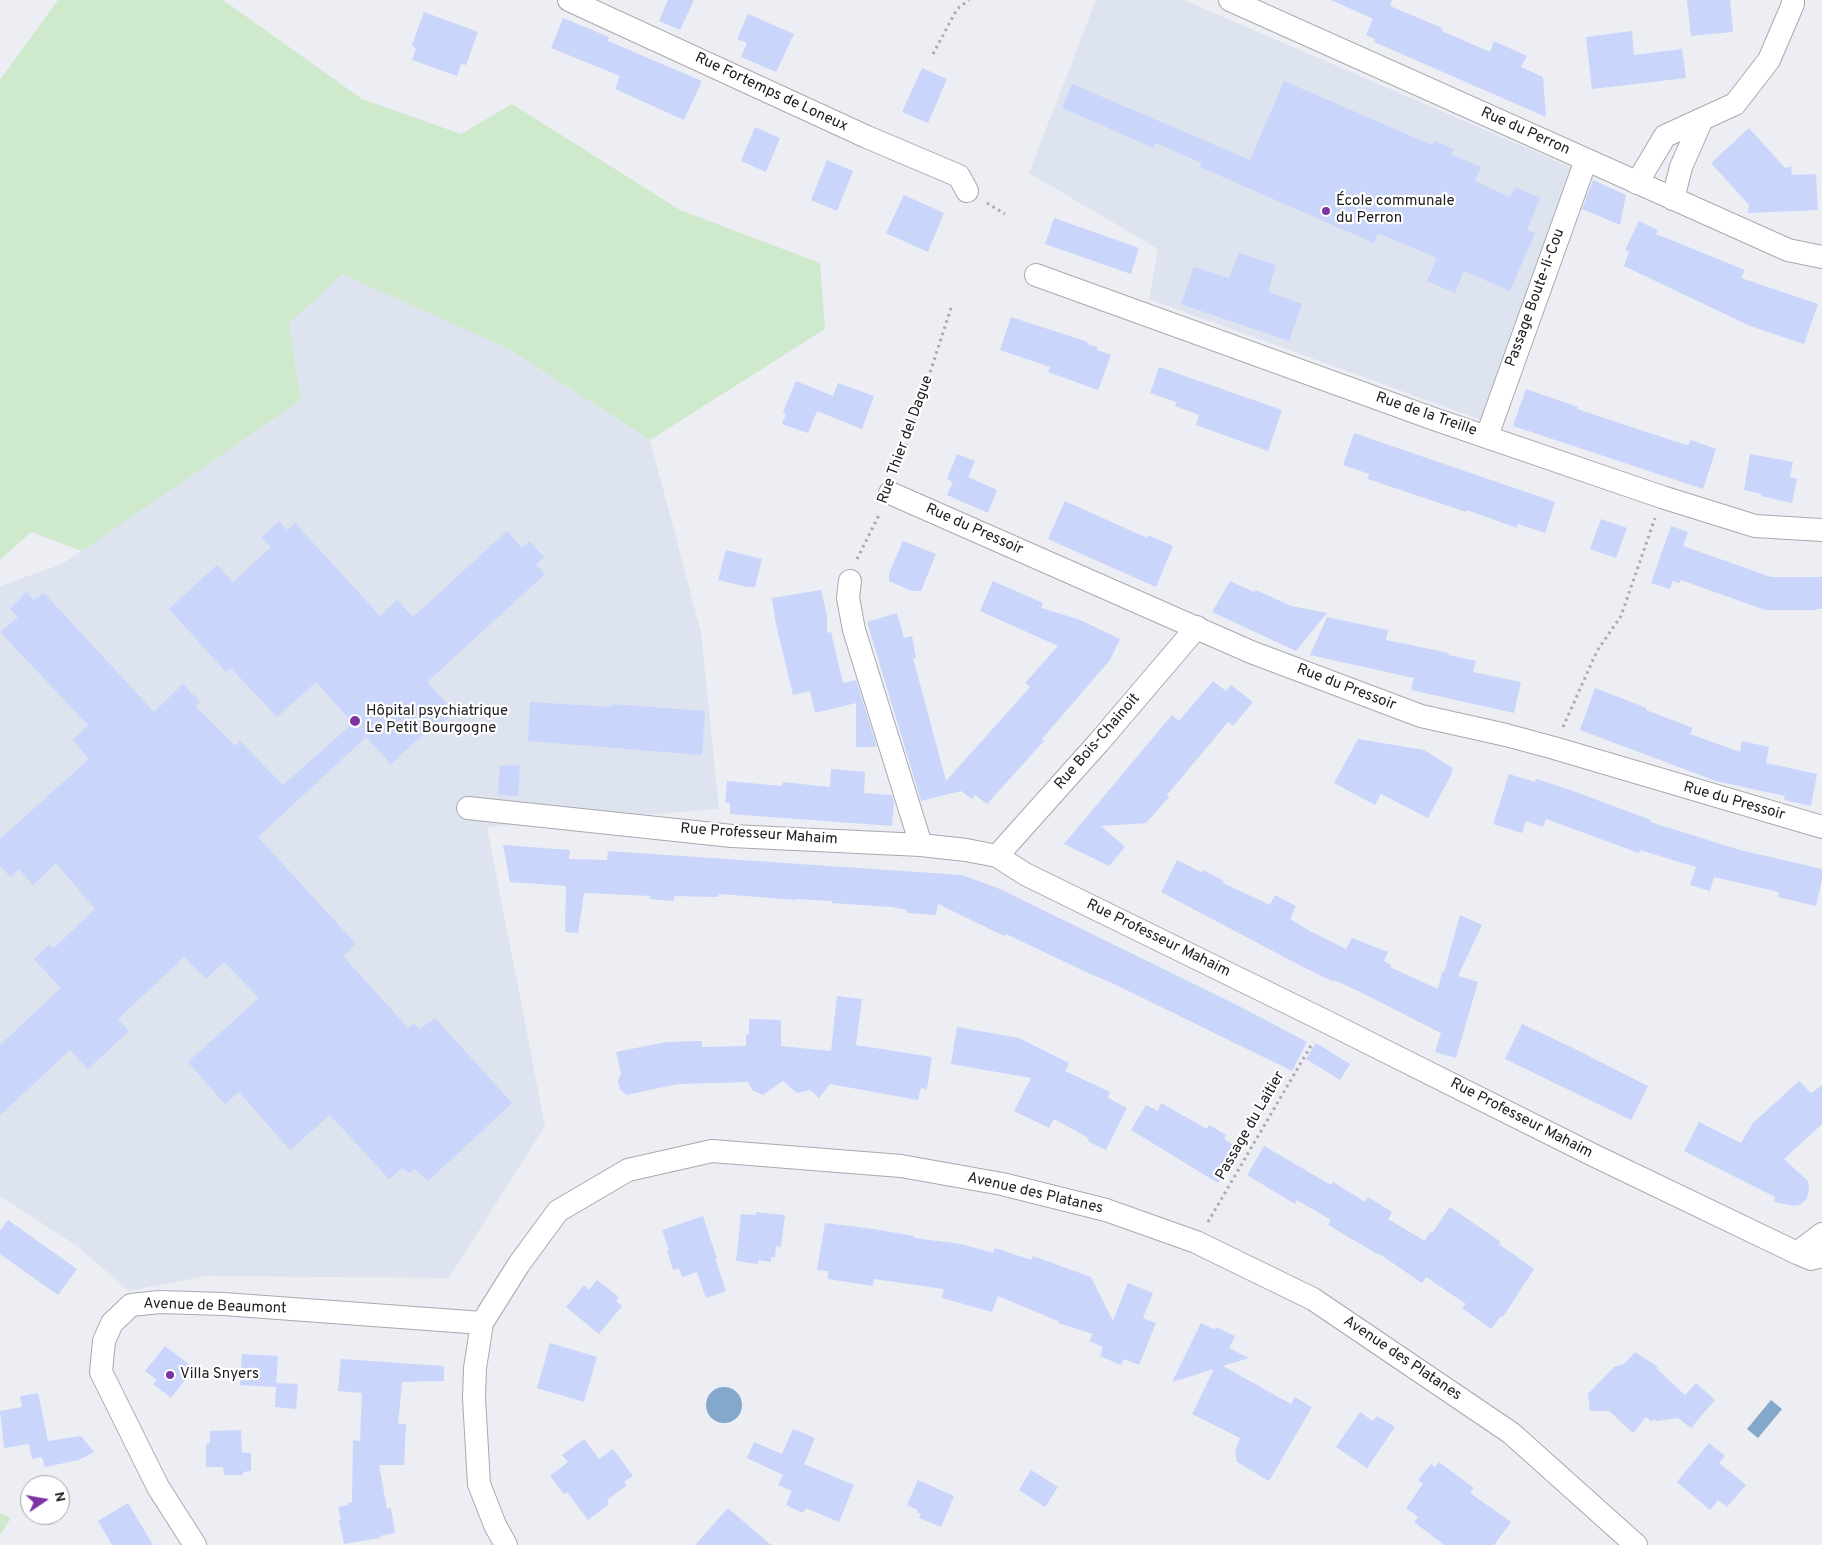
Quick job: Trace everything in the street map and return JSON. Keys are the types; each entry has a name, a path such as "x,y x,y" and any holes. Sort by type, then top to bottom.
{"street":[{"name":"Rue Fortemps de Loneux","path":"569,0 866,137 959,176 967,191"},
{"name":"Rue du Perron","path":"1230,0 1788,250 1822,257"},
{"path":"1637,183 1665,136 1734,104 1769,60 1793,0"},
{"path":"1673,199 1680,167 1702,119"},
{"name":"Passage Boute-li-Cou","path":"1486,436 1586,160"},
{"name":"Rue de la Treille","path":"1036,275 1415,412 1662,497 1755,526 1822,530"},
{"name":"Rue du Pressoir","path":"890,493 1252,652 1421,716 1554,748 1822,827"},
{"path":"853,572 848,598 854,630 921,845"},
{"name":"Rue Bois-Chainoit","path":"997,856 1099,742 1197,627"},
{"name":"Rue Professeur Mahaim","path":"468,808 732,836 921,845 997,856 1025,874 1593,1155 1797,1253 1811,1259 1822,1256"},
{"name":"Avenue des Platanes","path":"506,1545 494,1525 479,1484 474,1398 475,1368 482,1323 519,1264 558,1211 628,1170 712,1151 901,1166 984,1181 1106,1210 1196,1242 1312,1300 1511,1433 1636,1545"},
{"path":"1797,1253 1822,1234"},
{"name":"Avenue de Beaumont","path":"195,1545 158,1487 100,1372 104,1341 112,1323 131,1305 160,1302 224,1304 482,1323"}],"path":[{"path":"933,54 957,9 969,0"},
{"name":"Rue Thier del Dague","path":"853,572 890,493 952,305"},
{"path":"1554,748 1597,651 1621,616 1662,497"},
{"name":"Passage du Laitier","path":"1196,1242 1325,1021"}],"shaded area":[{"name":"École communale du Perron","path":"1096,0 1184,0 1573,168 1484,421 1149,299 1158,249 1029,173"},
{"name":"Hôpital psychiatrique Le Petit Bourgogne","path":"342,274 509,349 650,440 701,632 719,809 487,827 545,1126 449,1278 206,1276 129,1291 77,1246 0,1196 0,586 62,564 301,400 289,324"}],"green space":[{"path":"58,0 223,0 362,99 461,134 512,104 680,210 820,263 825,329 650,440 509,349 342,274 289,324 301,400 82,551 31,532 0,560 0,80"},
{"path":"0,1513 11,1518 0,1535"}],"water":[{"path":"724,1387 731,1388 737,1392 741,1398 741,1412 737,1418 731,1422 724,1423 717,1422 711,1418 707,1412 706,1405 707,1398 711,1392 717,1388"},
{"path":"1771,1400 1782,1409 1758,1438 1747,1429"}],"building":[{"path":"668,0 694,0 680,30 659,21"},
{"path":"1331,0 1392,0 1390,6 1442,28 1442,31 1490,52 1494,41 1527,56 1521,67 1543,77 1546,117 1374,42 1375,39 1366,35 1373,19"},
{"path":"1687,0 1730,0 1733,32 1691,36"},
{"path":"424,12 478,32 466,65 461,64 457,76 412,60 416,49 412,45"},
{"path":"748,14 794,34 776,72 741,57 747,43 737,39"},
{"path":"563,18 609,37 608,41 702,81 684,120 615,89 620,76 551,48"},
{"path":"1632,31 1634,55 1682,49 1686,78 1592,89 1586,37"},
{"path":"922,68 947,79 928,123 902,112"},
{"path":"1284,81 1432,145 1435,141 1454,149 1451,154 1481,167 1475,181 1510,197 1515,187 1540,198 1527,230 1535,233 1510,291 1464,271 1455,293 1427,281 1437,258 1378,233 1374,243 1200,167 1202,163 1156,143 1154,148 1062,108 1072,84 1250,160"},
{"path":"755,127 780,138 766,172 741,161"},
{"path":"1749,128 1785,168 1791,166 1792,175 1816,174 1818,210 1748,213 1749,205 1711,163"},
{"path":"827,160 853,171 837,211 811,200"},
{"path":"1593,180 1626,195 1620,225 1582,209"},
{"path":"904,195 944,213 928,252 886,233"},
{"path":"1054,218 1139,248 1131,274 1045,244"},
{"path":"1639,221 1658,230 1656,234 1745,270 1741,278 1818,304 1804,344 1750,326 1624,266 1629,252 1625,250"},
{"path":"1239,253 1276,265 1268,292 1302,304 1289,341 1181,304 1194,267 1229,278"},
{"path":"1011,317 1088,342 1087,344 1097,347 1097,350 1111,355 1098,390 1048,372 1050,367 1000,350"},
{"path":"1159,367 1282,410 1268,451 1196,425 1199,415 1175,406 1176,402 1150,393"},
{"path":"796,381 833,396 838,383 874,396 862,429 817,411 808,433 782,424 786,414 783,412"},
{"path":"1526,389 1578,407 1577,409 1677,442 1688,445 1691,440 1716,449 1703,489 1513,426"},
{"path":"1354,433 1555,502 1545,533 1518,524 1517,528 1368,479 1369,474 1343,465"},
{"path":"957,454 975,461 968,477 997,490 988,513 947,495 953,482 947,479"},
{"path":"1750,454 1793,462 1790,477 1797,479 1792,503 1744,490"},
{"path":"1065,501 1147,538 1148,535 1173,546 1156,587 1048,539"},
{"path":"1601,519 1627,528 1616,558 1590,549"},
{"path":"279,521 287,530 295,523 380,616 397,600 413,617 507,531 522,548 529,541 544,557 536,565 545,574 427,682 455,712 437,728 434,724 391,764 366,737 258,837 356,944 343,956 408,1028 414,1024 420,1029 435,1018 512,1103 428,1181 415,1169 409,1173 402,1168 389,1179 330,1115 290,1150 239,1092 225,1104 188,1062 259,998 224,962 206,979 184,957 118,1019 129,1031 88,1069 70,1050 0,1115 0,1045 61,988 34,959 49,945 53,949 95,909 56,863 33,885 19,869 10,877 0,865 0,839 89,759 73,740 88,725 0,632 18,617 10,609 27,592 33,600 44,593 154,712 183,684 200,702 195,706 235,746 240,741 283,785 353,723 316,682 277,717 231,668 226,672 169,609 217,565 233,582 271,547 262,537"},
{"path":"1671,526 1688,532 1683,546 1771,577 1822,577 1822,609 1765,610 1681,580 1679,583 1672,581 1670,589 1651,583"},
{"path":"903,541 936,554 921,591 912,591 889,581 889,573"},
{"path":"726,550 762,559 755,587 718,580"},
{"path":"993,581 1043,603 1041,608 1078,619 1120,639 1110,660 1042,739 1044,741 987,804 975,795 972,799 961,791 921,801 867,622 897,613 904,638 912,636 916,658 913,658 946,781 1030,687 1025,683 1058,646 980,611"},
{"path":"1230,581 1254,592 1256,590 1291,606 1327,613 1296,651 1212,612"},
{"path":"821,590 827,615 827,633 831,632 843,683 856,680 877,747 856,747 856,703 815,713 810,691 793,695 776,624 772,598"},
{"path":"1327,617 1388,630 1386,640 1449,653 1448,655 1476,661 1473,672 1521,682 1514,713 1411,690 1414,678 1310,655"},
{"path":"1213,681 1226,691 1231,685 1253,702 1233,726 1228,722 1146,823 1101,826 1125,847 1109,866 1064,844 1172,715 1179,721"},
{"path":"1595,688 1693,728 1690,734 1740,752 1742,741 1769,747 1766,763 1817,774 1811,806 1784,800 1785,796 1716,781 1580,730"},
{"path":"530,702 611,707 612,704 705,711 702,755 528,741"},
{"path":"1358,739 1424,750 1453,768 1428,818 1381,794 1375,805 1334,783"},
{"path":"500,765 520,766 518,796 498,795"},
{"path":"831,769 865,772 864,793 892,795 894,802 892,826 730,814 730,803 725,803 727,781 782,786 783,782 830,787"},
{"path":"1509,774 1535,782 1536,779 1573,791 1651,820 1650,822 1740,850 1822,869 1822,879 1816,906 1778,897 1779,892 1714,877 1710,891 1690,885 1696,867 1640,850 1639,853 1546,819 1543,827 1526,821 1522,833 1493,824"},
{"path":"503,845 570,850 569,859 607,860 608,851 962,875 1000,889 1237,1005 1307,1042 1292,1071 1114,984 1006,934 1004,936 938,904 936,915 907,913 907,910 892,907 832,903 832,901 719,894 718,897 674,896 674,901 650,899 650,896 584,893 578,933 565,932 566,886 510,882"},
{"path":"1177,860 1201,872 1203,870 1224,881 1223,883 1270,905 1275,895 1296,906 1290,919 1310,931 1346,949 1352,938 1388,952 1384,961 1391,965 1390,967 1438,989 1460,915 1482,925 1458,976 1478,982 1456,1058 1435,1052 1441,1033 1358,991 1305,968 1161,892"},
{"path":"837,996 862,999 856,1045 932,1057 927,1089 921,1088 918,1100 830,1084 819,1098 810,1090 797,1093 783,1081 763,1095 752,1090 748,1082 678,1084 626,1095 620,1089 618,1080 621,1074 616,1052 666,1042 702,1041 702,1047 746,1046 746,1034 749,1035 749,1019 781,1020 781,1046 831,1051"},
{"path":"1522,1024 1648,1086 1631,1120 1505,1059"},
{"path":"957,1027 1019,1038 1069,1063 1065,1071 1110,1092 1108,1098 1127,1108 1106,1150 1089,1142 1087,1137 1054,1119 1049,1128 1014,1111 1031,1078 951,1064"},
{"path":"1316,1043 1350,1064 1340,1080 1306,1059"},
{"path":"1799,1081 1811,1093 1822,1085 1822,1124 1784,1159 1808,1181 1809,1190 1807,1198 1800,1205 1794,1206 1774,1202 1775,1197 1684,1151 1699,1122 1741,1143 1753,1123"},
{"path":"1161,1103 1207,1129 1209,1125 1226,1135 1224,1139 1238,1148 1218,1183 1131,1130 1146,1105 1158,1111"},
{"path":"1264,1146 1331,1185 1333,1182 1365,1202 1368,1197 1392,1212 1388,1219 1425,1241 1450,1207 1501,1242 1499,1244 1534,1269 1503,1317 1501,1316 1491,1329 1462,1308 1466,1304 1426,1277 1422,1283 1378,1253 1328,1225 1331,1220 1297,1200 1295,1204 1247,1175"},
{"path":"756,1212 785,1215 781,1247 776,1246 775,1257 771,1257 771,1262 758,1260 758,1264 736,1261 741,1214 756,1215"},
{"path":"703,1216 726,1291 706,1298 697,1272 682,1277 679,1268 673,1270 662,1230"},
{"path":"8,1220 77,1269 58,1295 0,1254 0,1231"},
{"path":"825,1223 961,1244 993,1253 995,1248 1031,1260 1033,1256 1091,1277 1113,1321 1128,1283 1153,1293 1143,1318 1156,1323 1139,1365 1124,1359 1121,1365 1100,1356 1103,1347 1089,1341 1093,1334 1058,1323 1058,1321 998,1296 992,1312 942,1298 944,1289 874,1279 873,1286 828,1279 828,1271 817,1270"},
{"path":"597,1280 619,1297 616,1301 622,1306 599,1334 566,1307 584,1285 589,1290"},
{"path":"1201,1323 1215,1330 1216,1327 1235,1336 1229,1348 1249,1358 1223,1366 1291,1404 1295,1397 1312,1407 1269,1481 1237,1462 1235,1451 1240,1438 1192,1414 1214,1369 1172,1382"},
{"path":"550,1343 597,1357 584,1402 537,1388"},
{"name":"Villa Snyers","path":"165,1346 194,1368 171,1398 153,1384 157,1380 145,1371"},
{"path":"1635,1352 1658,1367 1656,1368 1685,1395 1696,1383 1715,1400 1691,1428 1678,1418 1656,1421 1654,1419 1652,1422 1646,1417 1633,1433 1609,1411 1590,1411 1588,1394 1614,1367 1624,1364"},
{"path":"242,1354 278,1356 276,1387 240,1385"},
{"path":"341,1359 444,1366 444,1381 402,1382 398,1424 406,1424 404,1465 379,1465 387,1509 391,1508 395,1533 380,1536 380,1538 344,1544 338,1507 352,1502 353,1440 360,1441 362,1393 338,1391"},
{"path":"276,1383 298,1384 296,1409 275,1407"},
{"path":"38,1393 48,1441 81,1436 94,1452 79,1460 45,1467 42,1457 32,1459 29,1444 4,1448 0,1411 22,1407 20,1396"},
{"path":"1360,1412 1373,1421 1377,1416 1395,1427 1367,1468 1336,1447"},
{"path":"793,1429 815,1438 804,1464 854,1485 839,1522 806,1508 803,1513 786,1505 792,1491 778,1485 783,1475 747,1458 754,1442 782,1454"},
{"path":"241,1430 242,1453 251,1453 251,1471 243,1472 243,1475 224,1475 223,1467 206,1467 206,1444 210,1443 210,1431"},
{"path":"584,1439 599,1459 613,1449 633,1476 624,1482 627,1485 607,1500 609,1504 588,1520 567,1492 564,1494 550,1476 568,1462 562,1455"},
{"path":"1709,1443 1725,1456 1719,1463 1746,1485 1727,1507 1718,1500 1710,1510 1677,1482"},
{"path":"1439,1462 1474,1488 1470,1493 1511,1522 1494,1545 1444,1545 1414,1522 1418,1517 1406,1508 1423,1484 1418,1480 1431,1464 1435,1467"},
{"path":"1031,1470 1058,1487 1045,1507 1019,1490"},
{"path":"918,1480 954,1496 941,1527 919,1518 921,1514 917,1512 918,1510 907,1505"},
{"path":"128,1503 153,1545 112,1545 98,1521"},
{"path":"728,1508 771,1545 695,1545"}],"place":[{"name":"École communale du Perron","path":"1326,211"},
{"name":"Hôpital psychiatrique Le Petit Bourgogne","path":"355,721"},
{"name":"Villa Snyers","path":"170,1375"}]}
